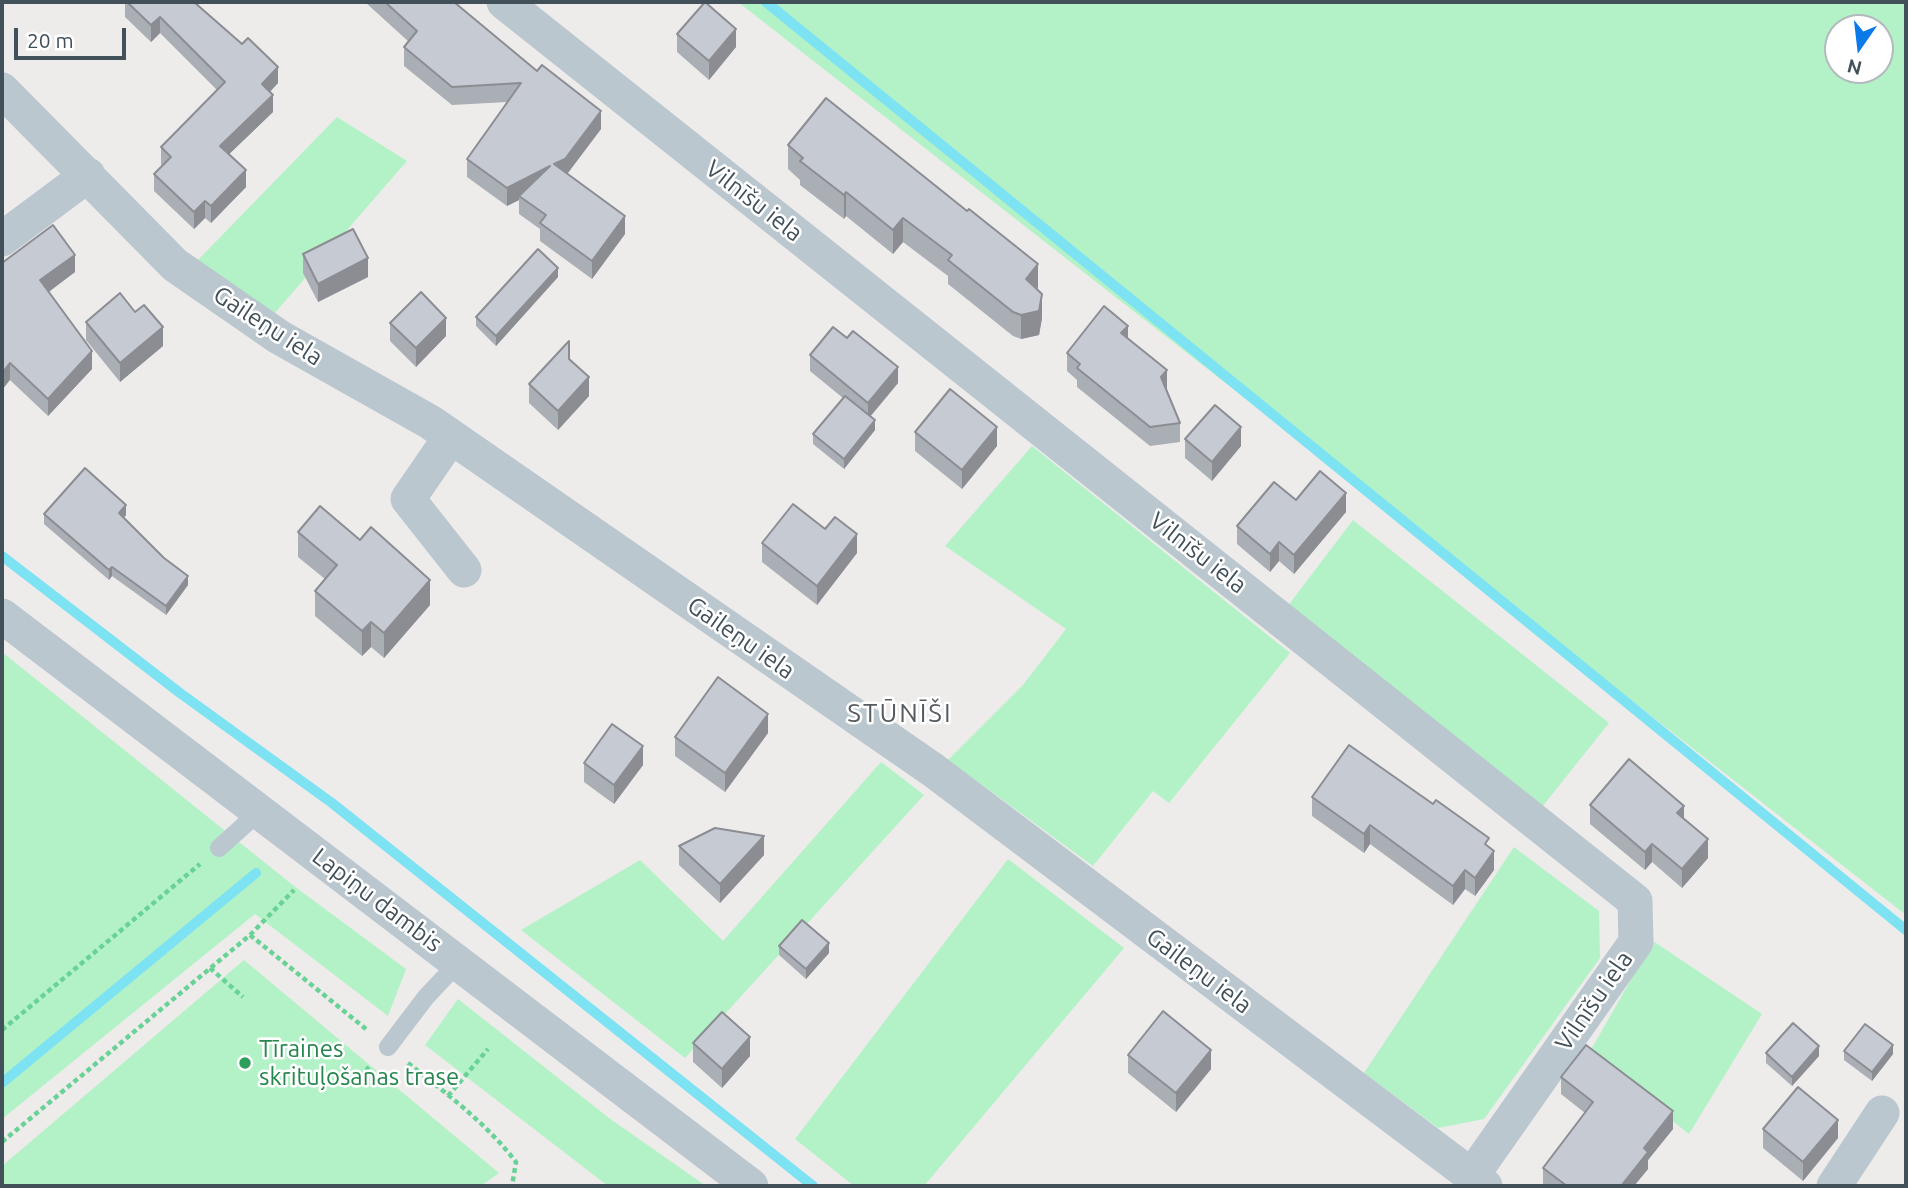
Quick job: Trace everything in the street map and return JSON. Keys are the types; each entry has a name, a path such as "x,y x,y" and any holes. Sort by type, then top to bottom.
{"street":[{"name":"Vilnīšu iela","path":"504,2 1635,901 1636,942 1478,1182"},
{"name":"Gaileņu iela","path":"2,90 175,265 279,337 430,422 933,770 1478,1182"},
{"path":"2,239 88,176"},
{"path":"450,438 408,499 464,570"},
{"name":"Lapiņu dambis","path":"2,616 751,1186"},
{"path":"1834,1186 1882,1113"}],"lane":[{"path":"219,848 260,811"},
{"path":"387,1047 426,997 458,963"}],"path":[{"path":"2,1030 219,848"},
{"path":"2,1142 250,935 295,890"},
{"path":"210,968 243,997"},
{"path":"448,1096 488,1049"},
{"path":"507,1150 516,1163 512,1186"}],"green space":[{"path":"738,2 1906,2 1906,915"},
{"path":"337,117 407,161 273,315 196,262"},
{"path":"1032,446 1290,653 1169,803 1153,791 1093,866 948,760 1023,685 1066,629 945,546"},
{"path":"1353,520 1609,723 1538,812 1287,607"},
{"path":"2,652 294,886 406,969 388,1016 255,914 2,1119"},
{"path":"881,762 924,795 685,1058 521,930 640,860 723,941"},
{"path":"1514,847 1599,911 1600,958 1484,1119 1438,1128 1364,1073"},
{"path":"1008,859 1124,948 924,1186 854,1186 795,1139"},
{"path":"1653,941 1762,1014 1689,1134 1588,1055"},
{"name":"Tīraines skrituļošanas trase","path":"244,960 499,1173 481,1186 2,1186 2,1166"},
{"path":"458,999 609,1118 706,1186 608,1186 425,1045"}],"building":[{"path":"127,2 194,2 242,44 248,38 278,67 262,84 273,95 220,146 246,170 211,206 205,201 194,212 154,174 171,157 161,147 225,82 160,17 151,25"},
{"path":"385,2 454,2 537,71 542,65 601,111 565,159 554,164 625,216 592,261 540,223 546,215 519,196 550,166 507,188 467,159 521,83 452,87 404,47 417,31"},
{"path":"705,2 736,29 709,61 677,34"},
{"path":"826,98 1038,264 1026,279 1042,294 1039,311 1021,315 1013,312 948,260 952,255 903,218 893,230 846,192 844,195 800,161 803,158 788,145"},
{"path":"53,225 75,255 40,280 92,351 48,399 10,363 2,373 2,263"},
{"path":"353,229 368,258 318,284 303,254"},
{"path":"538,249 558,268 496,336 476,317"},
{"path":"421,292 446,318 416,348 390,323"},
{"path":"120,293 135,312 144,305 163,327 120,363 86,322"},
{"path":"1104,306 1128,326 1121,333 1167,370 1161,377 1180,423 1150,427 1077,368 1080,364 1067,353"},
{"path":"833,327 847,338 853,331 898,367 868,403 810,355"},
{"path":"569,341 569,359 589,377 558,411 529,384"},
{"path":"950,389 997,427 962,470 915,432"},
{"path":"845,396 875,420 844,459 813,434"},
{"path":"1215,405 1241,427 1212,462 1185,439"},
{"path":"85,468 126,505 119,513 164,558 188,576 166,606 112,567 109,570 44,514"},
{"path":"1320,471 1346,493 1294,555 1279,542 1270,554 1237,526 1274,482 1296,500"},
{"path":"793,504 825,529 835,517 857,534 817,586 762,543"},
{"path":"320,506 360,540 371,527 430,580 384,633 371,622 362,631 315,591 337,565 298,532"},
{"path":"718,677 768,714 725,773 675,737"},
{"path":"612,724 643,746 614,785 584,763"},
{"path":"1349,745 1433,804 1436,800 1489,838 1485,844 1494,851 1475,878 1465,870 1453,886 1370,825 1364,834 1312,797"},
{"path":"1629,759 1684,806 1677,813 1708,839 1682,869 1652,844 1645,852 1590,805"},
{"path":"715,828 764,836 720,884 679,846"},
{"path":"802,920 829,943 806,969 779,946"},
{"path":"1163,1011 1211,1050 1176,1093 1128,1055"},
{"path":"722,1012 750,1037 722,1069 693,1043"},
{"path":"1793,1023 1819,1046 1792,1077 1766,1053"},
{"path":"1865,1024 1893,1045 1872,1072 1844,1051"},
{"path":"1586,1045 1673,1111 1644,1148 1648,1152 1621,1186 1567,1186 1543,1168 1593,1102 1561,1077"},
{"path":"1798,1087 1838,1120 1803,1162 1763,1129"}],"waterway":[{"path":"766,2 1906,930"},
{"path":"2,556 180,693 332,803 813,1186"},
{"path":"2,1083 256,873"}],"place":[{"name":"Tīraines skrituļošanas trase","path":"245,1063"}],"district":[{"name":"STŪNĪŠI","path":"900,713"}]}
